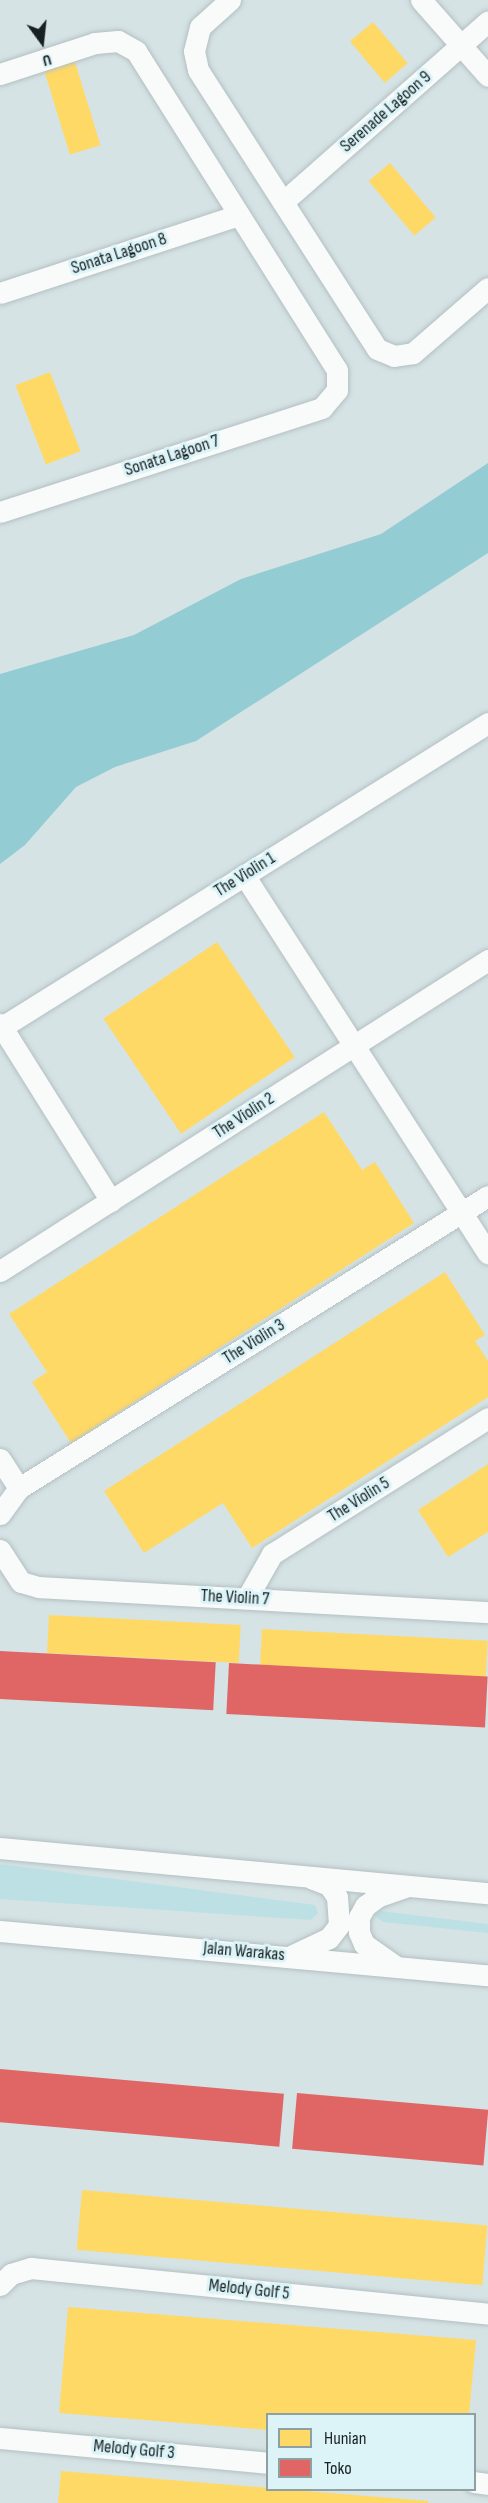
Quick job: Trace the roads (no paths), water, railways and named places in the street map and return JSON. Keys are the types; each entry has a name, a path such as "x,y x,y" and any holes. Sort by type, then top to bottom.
{"street":[{"path":"230,0 200,27 194,51 198,70 377,348 394,356 413,353 488,288"},
{"path":"422,0 488,76"},
{"name":"Serenade Lagoon 9","path":"283,202 488,21"},
{"path":"0,74 95,43 118,41 136,51 239,215"},
{"name":"Sonata Lagoon 8","path":"0,293 239,215"},
{"name":"Sonata Lagoon 7","path":"0,512 322,408 337,390 337,370 239,215"},
{"name":"The Violin 1","path":"1,1025 488,723"},
{"path":"244,875 488,1253"},
{"name":"The Violin 2","path":"0,1271 488,960"},
{"path":"1,1025 111,1201"},
{"name":"The Violin 3","path":"19,1488 488,1197"},
{"name":"The Violin 5","path":"247,1598 272,1554 488,1418"},
{"path":"0,1460 19,1488 0,1514"},
{"name":"The Violin 7","path":"0,1550 21,1582 39,1587 488,1612"},
{"path":"0,1848 488,1893"},
{"path":"289,1957 329,1938 341,1915 337,1897 329,1885 305,1875"},
{"path":"397,1967 364,1944 359,1932 359,1917 365,1906 379,1896 412,1885"},
{"name":"Jalan Warakas","path":"0,1931 488,1975"},
{"name":"Melody Golf 5","path":"5,2279 31,2268 488,2314"},
{"name":"Melody Golf 3","path":"0,2438 266,2463"}]}
